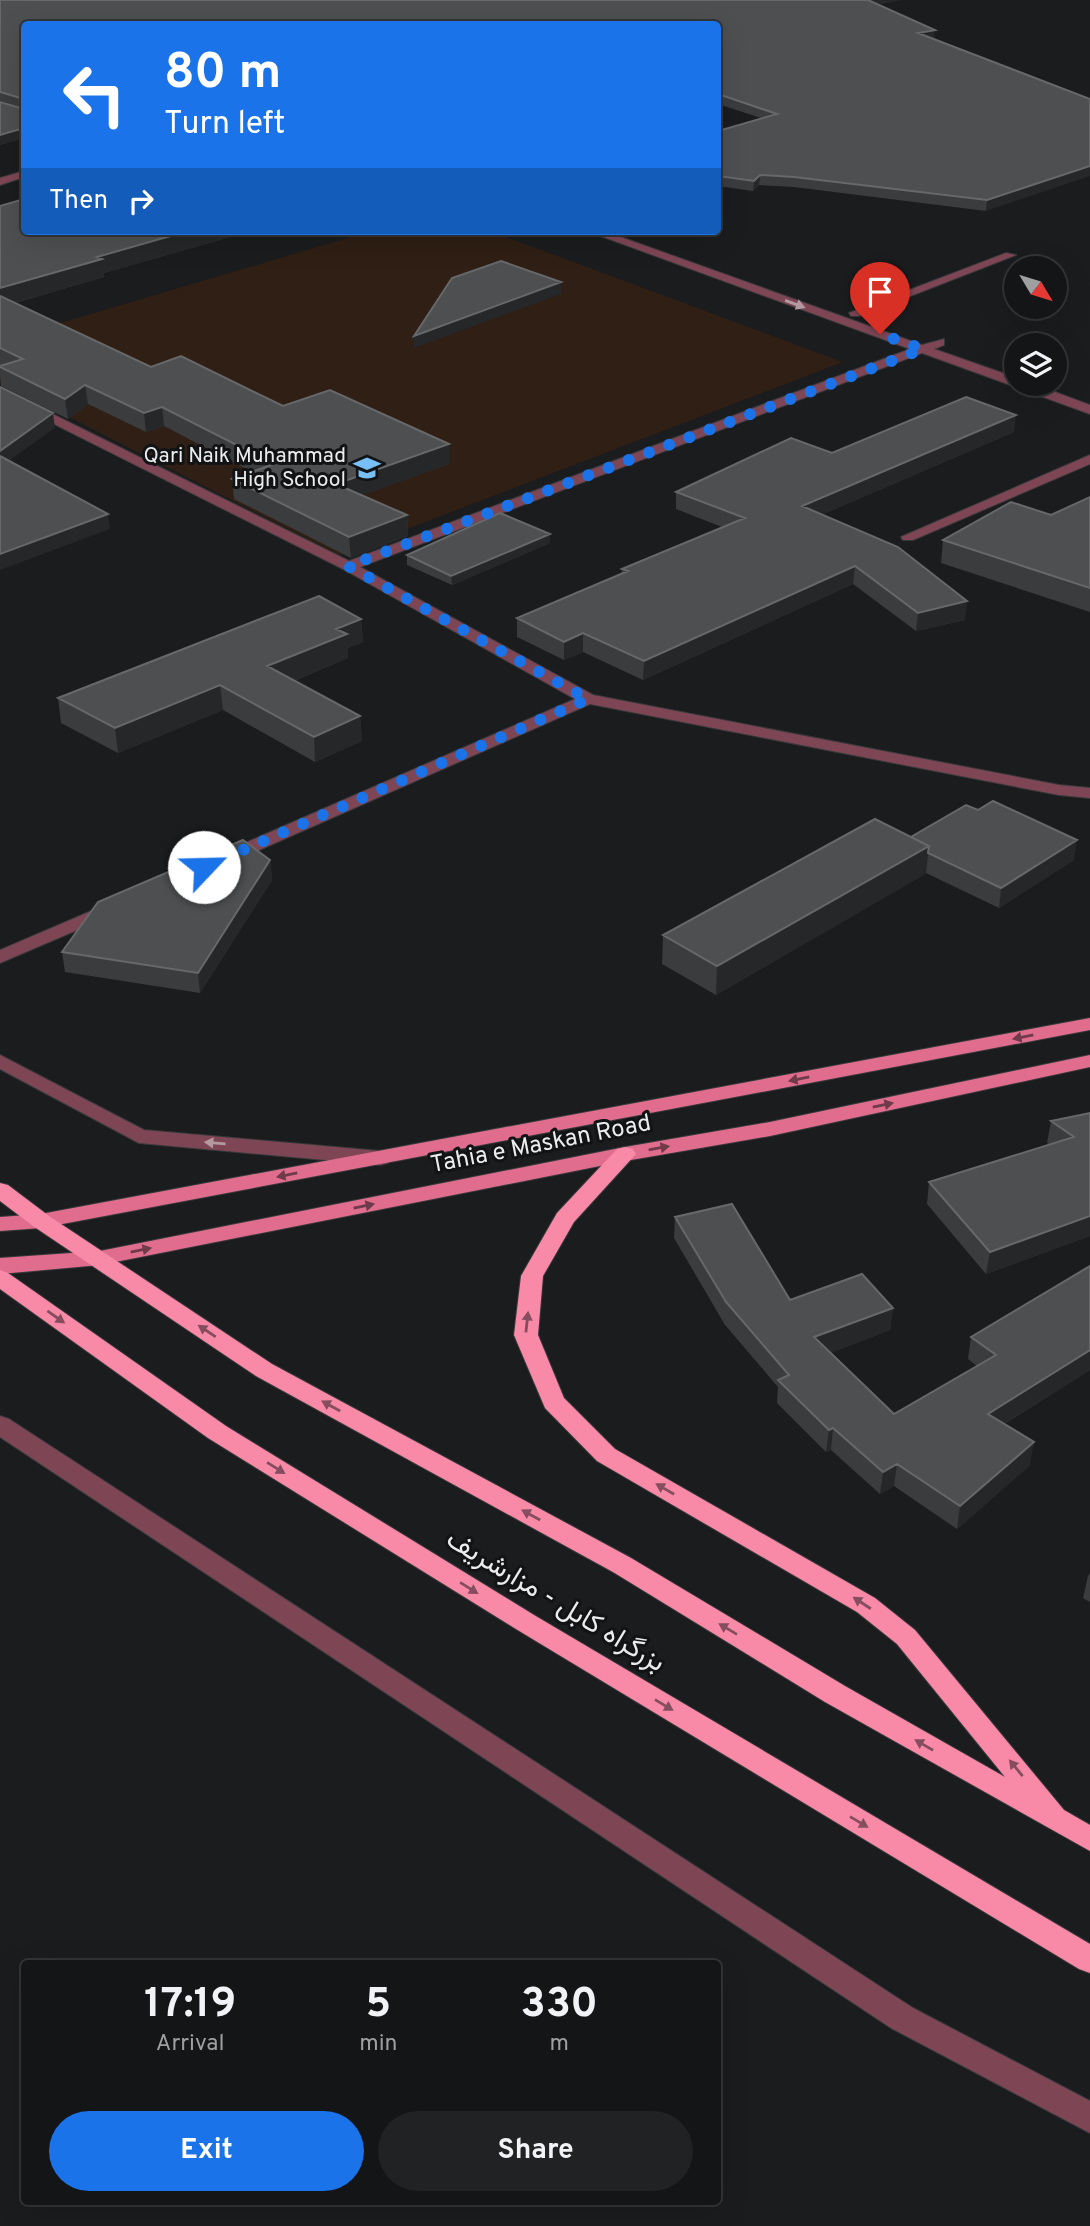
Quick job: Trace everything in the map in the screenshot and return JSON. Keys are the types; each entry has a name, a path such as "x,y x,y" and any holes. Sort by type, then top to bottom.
{"highway":[{"path":"625,1154 565,1218 532,1276 526,1335 554,1402 606,1455 866,1605 906,1637 1059,1822"},
{"path":"0,1190 41,1221 264,1370 622,1565 835,1694 1090,1839"},
{"name":"بزرگراه کابل - مزارشریف","path":"0,1278 229,1439 525,1622 1090,1960"}],"main road":[{"name":"Tahia e Maskan Road","path":"0,1224 41,1221 1090,1024"},
{"name":"Tahia e Maskan Road","path":"0,1266 100,1258 625,1154 770,1129 1090,1061"}],"street":[{"path":"0,182 21,175"},
{"path":"604,235 1004,378"},
{"path":"636,235 1004,365"},
{"path":"855,313 1004,258"},
{"path":"348,566 940,342"},
{"path":"1067,388 1090,396"},
{"path":"0,392 348,566 588,699 1059,790 1090,793"},
{"path":"1052,396 1090,410"},
{"path":"908,537 1090,459"},
{"path":"204,867 588,699"},
{"path":"0,957 128,901"},
{"path":"0,1060 139,1136 380,1157"},
{"path":"0,1425 902,2018 1090,2118"}],"shaded area":[{"name":"Qari Naik Muhammad High School","path":"358,235 501,235 843,362 339,555 0,382 0,341"}],"building":[{"path":"0,0 868,0 935,30 918,33 1090,99 1090,166 987,200 794,177 760,175 754,181 721,176 721,130 777,114 721,95 721,21 21,21 21,98 0,92"},
{"path":"0,102 21,108 21,129 0,135"},
{"path":"21,200 21,235 174,235 0,288 0,206"},
{"path":"501,261 561,282 414,336 452,278"},
{"path":"0,296 151,367 181,356 283,406 330,390 449,444 336,484 407,515 349,537 232,479 274,464 162,407 144,413 85,385 65,399 0,367 23,359 0,348"},
{"path":"0,387 53,413 0,451"},
{"path":"966,397 1016,415 802,506 898,547 967,601 918,613 855,566 644,661 583,633 564,642 517,618 628,571 622,569 745,518 676,492 791,438 832,453"},
{"path":"0,456 108,514 0,554"},
{"path":"1090,497 1090,588 943,540 1011,502 1051,515"},
{"path":"500,513 550,534 451,576 407,555"},
{"path":"319,596 361,619 336,629 347,634 267,666 360,716 314,737 220,685 115,728 58,698"},
{"path":"993,801 1077,840 1001,888 928,853 929,846 911,837 966,805 978,810"},
{"path":"875,819 929,846 717,966 663,935"},
{"path":"243,840 270,860 198,973 62,952 98,902"},
{"path":"1090,1113 1090,1216 990,1252 929,1182 1074,1137 1051,1121"},
{"path":"732,1204 790,1300 862,1274 893,1308 814,1337 894,1414 996,1355 971,1337 1090,1266 1090,1350 988,1414 1034,1442 960,1506 897,1464 883,1472 833,1428 829,1430 778,1380 789,1375 726,1302 675,1217"}],"place":[{"name":"Qari Naik Muhammad High School","path":"367,468"}],"route":[{"path":"204,867 588,699 348,566 923,349 880,334"}]}
